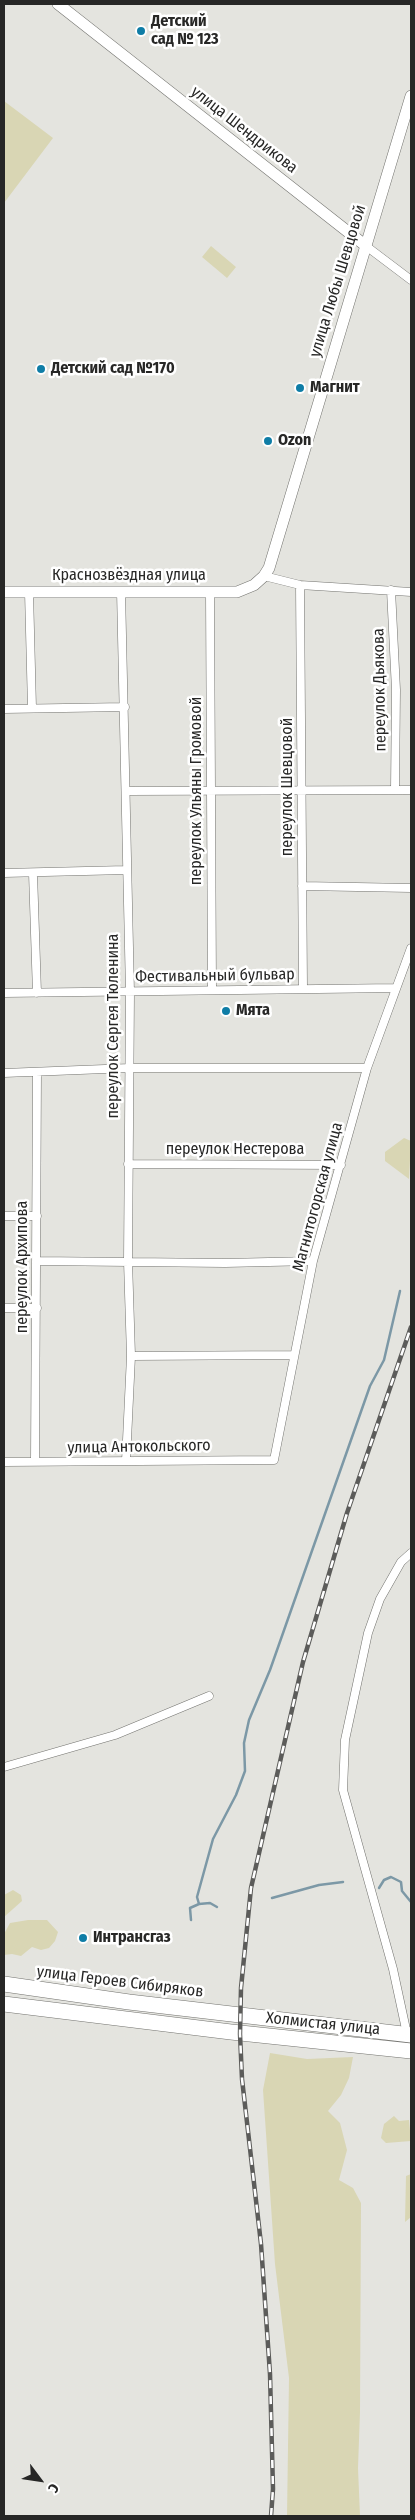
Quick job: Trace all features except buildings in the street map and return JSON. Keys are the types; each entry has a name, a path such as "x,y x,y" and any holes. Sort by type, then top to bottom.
{"highway":[{"name":"улица Героев Сибиряков","path":"4,1984 231,2014"},
{"name":"Холмистая улица","path":"4,2004 231,2032 411,2051"},
{"name":"Холмистая улица","path":"231,2014 409,2034"}],"street":[{"name":"улица Шендрикова","path":"58,4 411,280"},
{"name":"улица Любы Шевцовой","path":"254,585 264,576 269,568 411,96"},
{"path":"264,576 300,585 411,592"},
{"name":"Краснозвёздная улица","path":"4,592 210,593 237,592 254,585"},
{"name":"переулок Шевцовой","path":"300,585 302,988"},
{"name":"переулок Дьякова","path":"391,590 396,690 395,790"},
{"path":"29,592 32,708"},
{"name":"переулок Сергея Тюленина","path":"121,592 127,791 126,870 130,992 128,1261 131,1356 126,1461"},
{"name":"переулок Ульяны Громовой","path":"210,593 212,990"},
{"path":"4,708 125,707"},
{"path":"127,791 411,790"},
{"path":"4,873 126,870"},
{"path":"33,873 36,993"},
{"path":"302,886 411,888"},
{"name":"Магнитогорская улица","path":"274,1460 313,1260 367,1068 411,948"},
{"name":"Фестивальный бульвар","path":"4,993 396,988"},
{"path":"4,1073 130,1068 367,1068"},
{"name":"переулок Архипова","path":"35,1462 37,1072"},
{"name":"переулок Нестерова","path":"128,1164 341,1165"},
{"path":"4,1216 37,1216"},
{"path":"36,1261 225,1263 313,1260"},
{"path":"4,1308 37,1308"},
{"path":"131,1356 293,1355"},
{"name":"улица Антокольского","path":"4,1462 274,1460"},
{"path":"409,2034 343,1790 345,1740 368,1632 380,1599 401,1562 411,1553"},
{"path":"4,1767 114,1735 209,1696"}],"shaded area":[{"path":"4,101 53,138 4,203"},
{"path":"211,246 236,267 227,278 202,257"},
{"path":"404,1138 411,1141 409,1179 385,1161 385,1152"},
{"path":"13,1890 21,1895 22,1901 4,1917 4,1895"},
{"path":"28,1920 47,1920 58,1932 55,1941 49,1948 41,1950 32,1947 21,1956 4,1955 4,1934 10,1923"},
{"path":"270,2053 307,2059 353,2057 349,2078 341,2095 328,2111 340,2123 347,2150 339,2180 353,2188 361,2203 358,2468 360,2516 287,2516 289,2378 275,2264 263,2090"},
{"path":"394,2116 399,2121 409,2120 411,2141 386,2143 381,2138 384,2124"},
{"path":"411,2174 411,2217 405,2222 406,2176"}],"waterway":[{"path":"199,1904 197,1897 213,1839 236,1795 245,1771 244,1743 249,1720 270,1670 370,1386 384,1360 400,1291"},
{"path":"379,1888 384,1880 391,1877 401,1882 402,1891 411,1902"},
{"path":"272,1898 319,1885 343,1882"},
{"path":"191,1920 190,1908 199,1904 210,1903 217,1907"}],"railway":[{"path":"271,2516 273,2489 270,2374 261,2244 242,2079 240,2034 241,1988 251,1888 303,1662 347,1513 411,1327"}],"place":[{"name":"Детский сад № 123","path":"141,31"},
{"name":"Детский сад №170","path":"41,369"},
{"name":"Магнит","path":"300,388"},
{"name":"Ozon","path":"268,441"},
{"name":"Мята","path":"226,1011"},
{"name":"Интрансгаз","path":"83,1938"}]}
